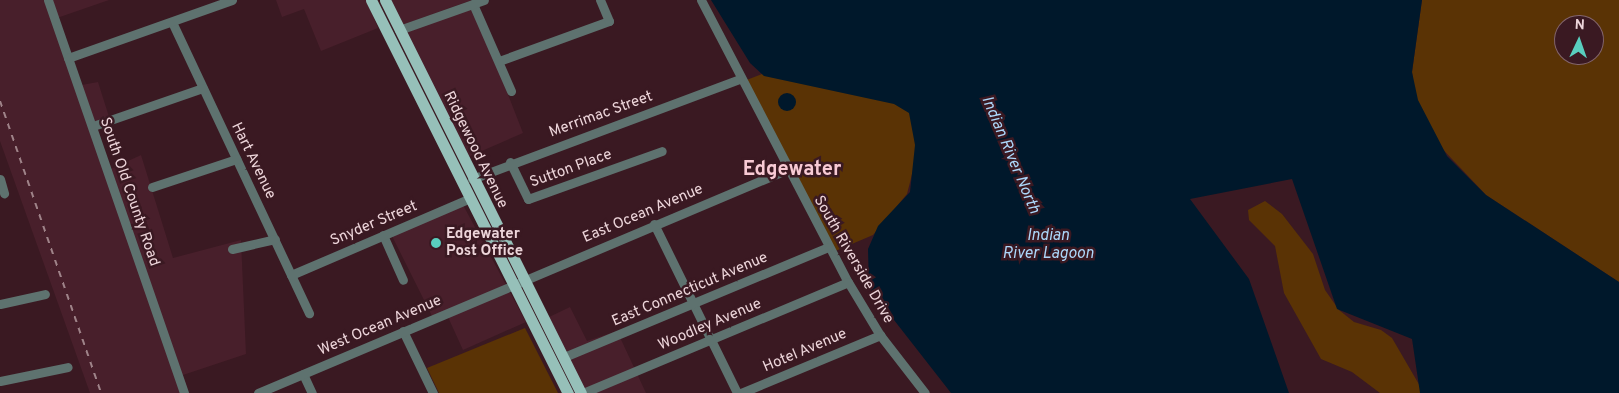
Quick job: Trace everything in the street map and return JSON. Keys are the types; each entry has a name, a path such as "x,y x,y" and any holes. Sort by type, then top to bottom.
{"main road":[{"name":"Ridgewood Avenue","path":"371,0 468,199 568,393"},
{"path":"377,0 389,26 399,30"},
{"name":"Ridgewood Avenue","path":"385,0 472,179 582,393"},
{"path":"414,89 427,99 445,135 452,139"}],"street":[{"name":"South Old County Road","path":"48,0 184,393"},
{"path":"68,58 232,0"},
{"path":"399,30 484,0"},
{"path":"499,61 610,21 600,0"},
{"name":"South Riverside Drive","path":"701,0 786,170 848,282 880,335 926,393"},
{"path":"473,4 512,90"},
{"name":"Hart Avenue","path":"172,22 309,313"},
{"name":"Merrimac Street","path":"472,179 510,162 740,79"},
{"path":"93,126 203,88"},
{"name":"Sutton Place","path":"510,162 528,199 662,151"},
{"path":"152,187 236,158"},
{"name":"East Ocean Avenue","path":"512,284 786,170"},
{"path":"0,179 4,192"},
{"name":"Snyder Street","path":"291,275 468,199"},
{"path":"654,224 737,393"},
{"path":"383,235 403,280"},
{"path":"232,249 275,239"},
{"name":"East Connecticut Avenue","path":"564,357 828,247"},
{"name":"Woodley Avenue","path":"582,393 848,282"},
{"name":"West Ocean Avenue","path":"258,393 512,284"},
{"path":"0,304 45,294"},
{"path":"402,331 433,393"},
{"name":"Hotel Avenue","path":"741,393 880,335"},
{"path":"0,381 68,367"},
{"path":"303,374 312,393"}],"shaded area":[{"path":"0,0 109,0 57,18 76,86 98,82 111,123 97,128 111,169 141,155 173,258 241,240 246,354 183,375 189,393 90,393 0,141"},
{"path":"276,0 366,0 378,28 321,51 304,9 282,17"},
{"path":"389,0 472,0 402,25"},
{"path":"1422,0 1619,0 1619,282 1486,195 1417,122 1412,72"},
{"path":"474,7 523,133 468,157 405,32"},
{"path":"767,72 898,76 921,139 907,194 873,235 833,252 744,81"},
{"path":"1265,201 1282,214 1313,254 1325,290 1339,310 1354,322 1381,330 1392,338 1424,393 1380,393 1352,372 1321,359 1284,293 1275,246 1249,220 1248,210"},
{"path":"462,203 526,322 463,350 448,317 435,322 389,230"},
{"path":"570,307 587,341 617,331 646,393 585,393 547,318"},
{"path":"525,328 558,393 439,393 427,368"}],"water":[{"name":"Indian River Lagoon","path":"711,0 1422,0 1412,72 1418,100 1447,156 1486,195 1619,282 1619,393 1420,393 1412,339 1337,309 1292,179 1190,199 1249,279 1289,393 951,393 869,288 868,249 878,226 910,192 915,145 909,113 894,104 764,76 750,63"},
{"path":"783,93 791,93 796,98 794,109 783,111 778,106 778,98"}],"railway":[{"path":"0,101 101,393"}],"place":[{"name":"Edgewater Post Office","path":"436,243"}],"district":[{"name":"Edgewater","path":"792,170"}],"water label":[{"name":"Indian River North","path":"1010,155"}]}
